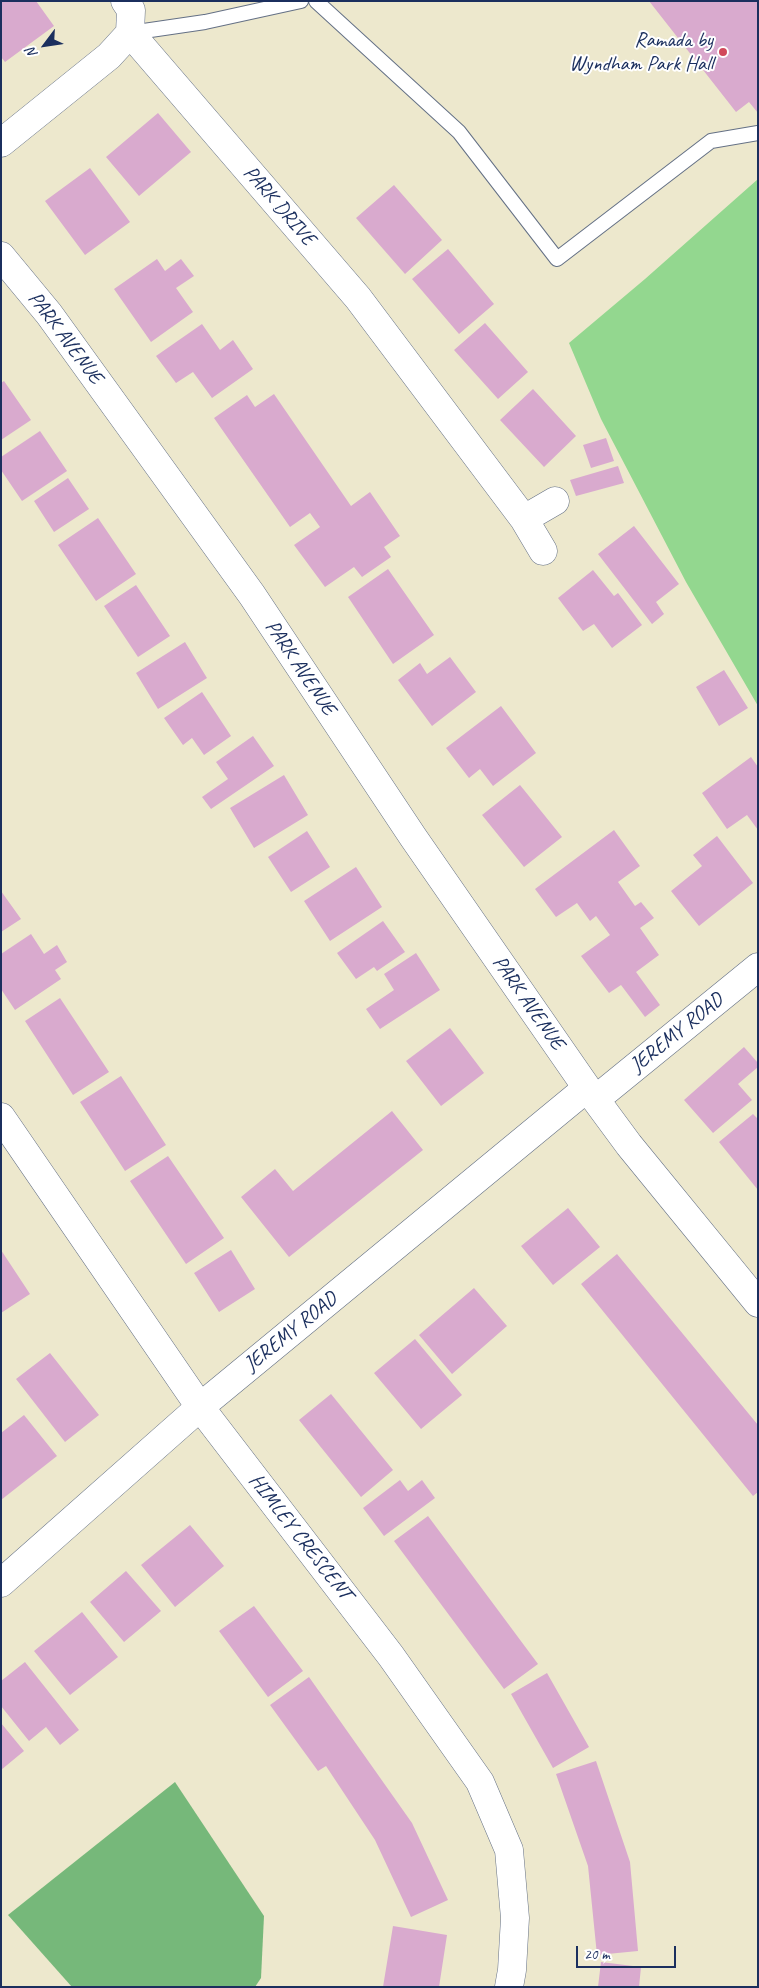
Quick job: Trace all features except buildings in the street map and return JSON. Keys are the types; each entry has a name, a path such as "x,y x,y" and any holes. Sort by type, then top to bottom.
{"street":[{"path":"1,143 109,56 130,33 131,10 125,1"},
{"name":"PARK DRIVE","path":"130,33 358,298 524,519 543,551"},
{"name":"PARK AVENUE","path":"1,256 49,314 252,595 413,837 592,1094 629,1145 758,1302"},
{"path":"524,519 555,501"},
{"name":"JEREMY ROAD","path":"1,1583 200,1407 592,1094 758,967"},
{"name":"HIMLEY CRESCENT","path":"1,1117 200,1407 391,1656 480,1782 509,1850 515,1918 512,1970 509,1987"}],"lane":[{"path":"130,33 205,22 301,1"},
{"path":"316,1 459,132 557,259 711,141 758,133"}],"green space":[{"path":"758,179 758,706 686,582 601,419 569,343"},
{"path":"175,1782 264,1916 261,1978 255,1987 72,1987 8,1915"}],"place":[{"name":"Ramada by Wyndham Park Hall","path":"723,52"}]}
